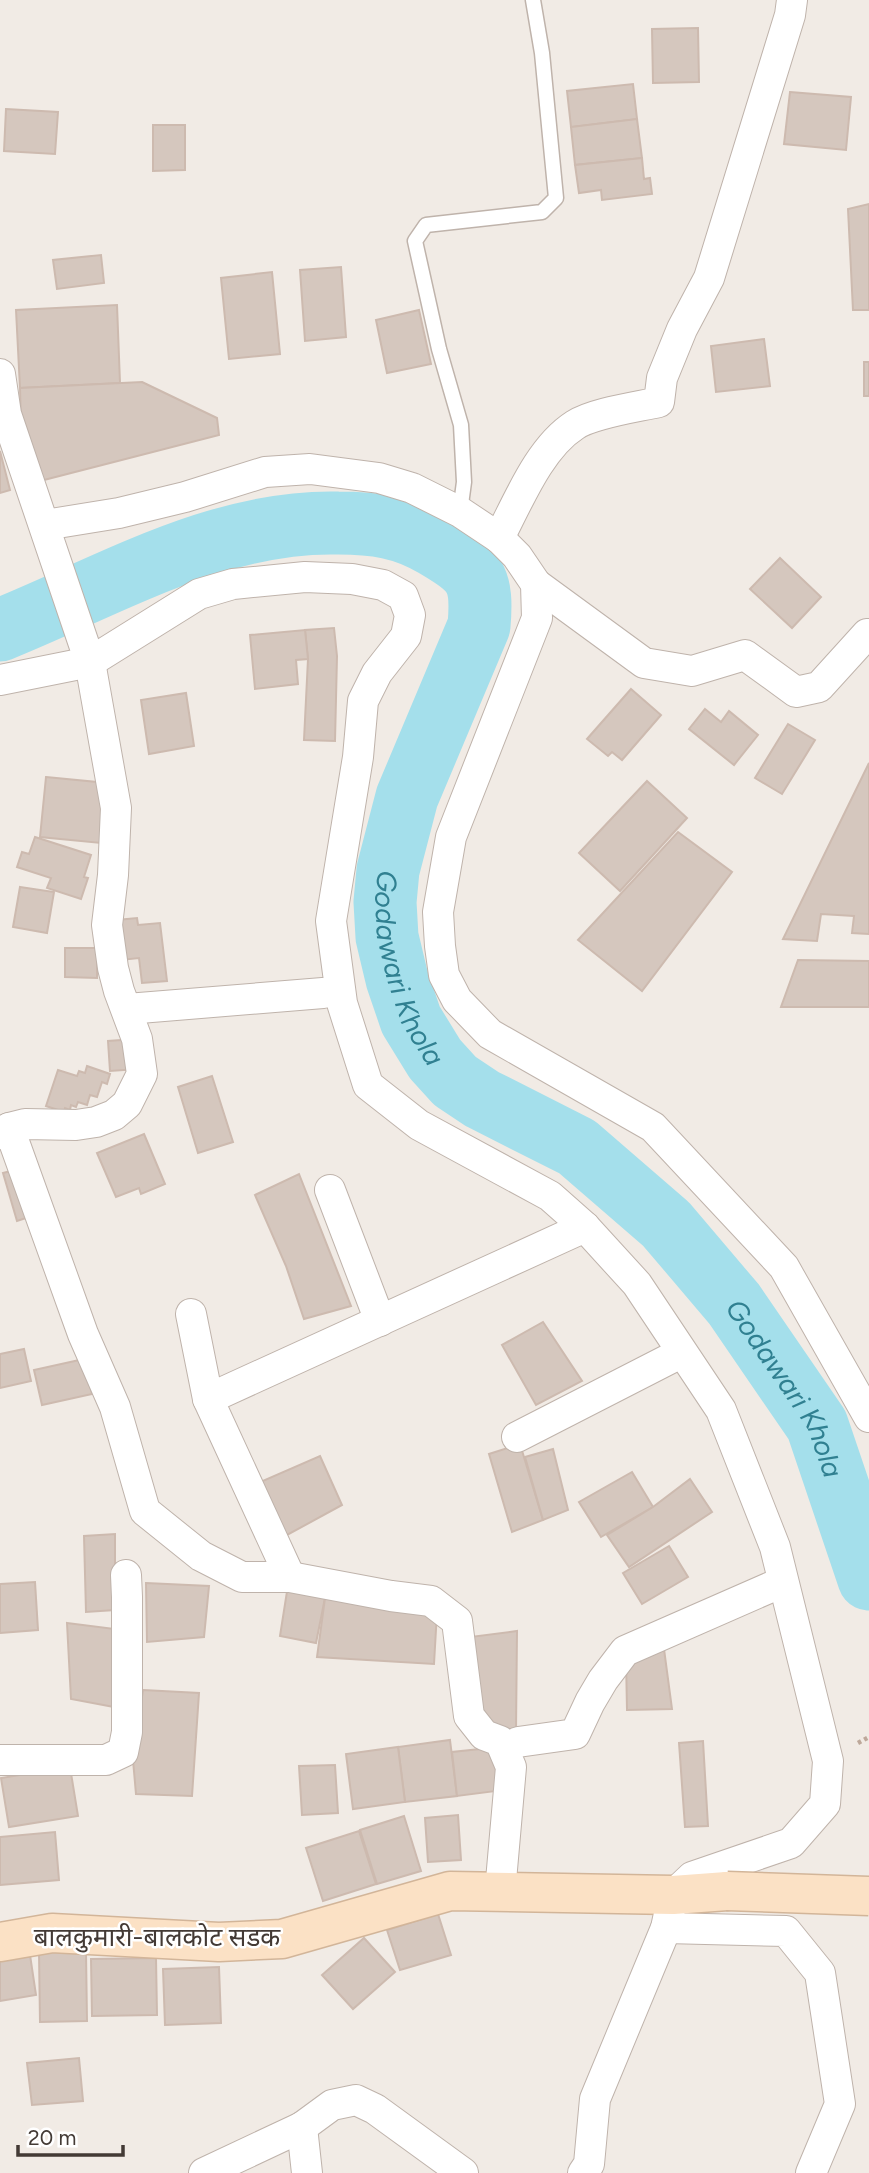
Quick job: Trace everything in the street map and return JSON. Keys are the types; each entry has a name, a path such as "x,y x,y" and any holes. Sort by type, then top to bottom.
{"main road":[{"name":"बालकुमारी-बालकोट सडक","path":"0,1942 52,1933 219,1942 282,1939 450,1891 500,1892 670,1912 727,1891 869,1896"}],"street":[{"path":"499,538 542,459 557,440 576,424 614,411 659,402 662,378 682,329 709,278 790,15 792,0"},
{"path":"0,374 6,414 86,648 116,808 113,875 107,925 113,968 137,1039 142,1074 127,1104 114,1115 96,1122 76,1125 25,1124 5,1130 83,1334 115,1407 145,1511 201,1556 242,1577 290,1577 431,1601 457,1621 469,1716 484,1735 500,1741 511,1767 500,1892"},
{"path":"49,537 265,472 310,468 379,478 412,488 460,512 499,538 517,556 536,584 644,663 692,671 745,655 796,692 819,687 867,634 869,636"},
{"path":"0,680 86,648 126,641 199,594 233,584 305,577 352,579 383,585 403,596 410,615 406,636 377,673 363,701 358,757 331,921 342,1003 368,1085 419,1125 550,1196 585,1227 638,1284 722,1410 775,1547 828,1761 825,1804 792,1843 692,1877 670,1912 596,2099 589,2164 583,2173"},
{"path":"536,584 537,618 451,837 438,912 444,975 457,1000 490,1034 653,1127 784,1266 869,1417"},
{"path":"127,1009 323,993"},
{"path":"330,1190 380,1321"},
{"path":"208,1399 585,1227"},
{"path":"191,1314 208,1399 290,1577"},
{"path":"517,1437 677,1355"},
{"path":"0,1759 106,1760 123,1752 127,1732 126,1575"},
{"path":"518,1742 575,1734 603,1680 625,1651 771,1587"},
{"path":"786,1931 792,1843"},
{"path":"670,1912 786,1931 820,1973 840,2104 811,2173"},
{"path":"204,2173 302,2127 332,2105 356,2100 375,2109 463,2173"},
{"path":"302,2127 307,2173"}],"lane":[{"path":"460,512 464,482 461,425 439,349 415,241 426,225 542,212 556,198 542,53 533,0"}],"building":[{"path":"698,28 699,82 653,83 652,29"},
{"path":"633,84 637,119 571,127 567,91"},
{"path":"790,92 851,97 846,150 784,144"},
{"path":"6,109 58,112 55,154 4,151"},
{"path":"637,119 642,158 575,165 571,127"},
{"path":"153,125 185,125 185,170 153,171"},
{"path":"642,158 644,179 650,178 652,194 602,200 601,190 579,193 575,165"},
{"path":"869,204 869,310 853,310 848,209"},
{"path":"101,255 104,283 57,289 53,260"},
{"path":"341,267 346,337 305,341 300,270"},
{"path":"272,272 280,354 229,359 221,278"},
{"path":"117,305 120,383 20,388 16,310"},
{"path":"419,310 431,364 387,373 376,320"},
{"path":"764,339 770,386 716,392 711,346"},
{"path":"864,362 869,362 869,396 864,396"},
{"path":"142,382 217,418 219,435 40,481 21,425 20,388"},
{"path":"0,451 10,490 0,493"},
{"path":"780,558 821,597 792,628 750,589"},
{"path":"334,628 337,656 335,741 304,740 308,659 305,630"},
{"path":"305,630 308,659 296,660 298,684 255,689 250,635"},
{"path":"631,689 661,715 622,760 612,752 608,756 587,739"},
{"path":"186,693 194,746 149,754 141,700"},
{"path":"705,709 721,722 729,711 758,735 734,765 689,729"},
{"path":"788,724 815,740 782,794 755,778"},
{"path":"869,763 869,934 852,933 854,916 821,914 817,941 783,939"},
{"path":"46,777 107,783 101,843 40,837"},
{"path":"647,781 687,818 620,891 579,853"},
{"path":"678,832 732,872 642,991 578,940"},
{"path":"35,837 91,855 84,877 88,878 81,899 47,888 51,878 17,867 22,852 29,854"},
{"path":"20,887 54,892 47,933 13,927"},
{"path":"137,918 138,925 160,923 167,981 142,983 139,958 121,960 117,920"},
{"path":"65,948 97,948 97,978 65,977"},
{"path":"798,960 869,961 869,1007 781,1007"},
{"path":"135,1039 138,1069 110,1071 108,1041"},
{"path":"87,1066 110,1074 107,1084 102,1082 97,1097 90,1095 87,1105 78,1102 76,1107 71,1105 70,1110 65,1108 64,1112 46,1106 58,1070 77,1076 79,1071 85,1073"},
{"path":"212,1076 233,1142 198,1153 178,1087"},
{"path":"144,1134 165,1184 141,1194 139,1188 116,1197 97,1153"},
{"path":"22,1168 35,1215 17,1221 3,1173"},
{"path":"299,1174 351,1306 304,1319 286,1266 255,1195"},
{"path":"543,1322 582,1381 536,1405 502,1345"},
{"path":"24,1349 31,1381 0,1388 0,1354"},
{"path":"84,1359 92,1394 42,1405 34,1370"},
{"path":"520,1444 543,1520 512,1532 489,1454"},
{"path":"553,1449 568,1510 543,1520 525,1457"},
{"path":"320,1456 342,1505 287,1535 269,1516 258,1483"},
{"path":"632,1472 653,1507 601,1537 579,1502"},
{"path":"690,1479 712,1512 629,1567 607,1535 653,1507"},
{"path":"115,1534 115,1610 86,1612 84,1536"},
{"path":"669,1546 688,1577 642,1604 623,1573"},
{"path":"35,1582 38,1630 0,1633 0,1584"},
{"path":"146,1583 209,1586 204,1637 147,1642"},
{"path":"288,1585 325,1598 316,1643 280,1636"},
{"path":"325,1598 437,1612 434,1664 317,1657"},
{"path":"67,1623 123,1630 114,1707 71,1699"},
{"path":"517,1631 516,1731 490,1728 475,1721 470,1637"},
{"path":"664,1649 672,1709 627,1710 626,1659"},
{"path":"143,1690 199,1693 192,1796 136,1794 133,1760"},
{"path":"450,1740 457,1796 405,1802 398,1747"},
{"path":"703,1741 708,1826 685,1827 679,1743"},
{"path":"398,1747 405,1802 353,1809 346,1754"},
{"path":"499,1747 504,1790 457,1796 452,1752"},
{"path":"335,1765 338,1813 302,1815 299,1766"},
{"path":"70,1767 78,1816 9,1827 1,1778"},
{"path":"458,1815 461,1860 428,1862 425,1818"},
{"path":"404,1816 421,1871 377,1884 360,1830"},
{"path":"359,1831 376,1884 323,1901 306,1848"},
{"path":"55,1832 59,1880 0,1885 0,1837"},
{"path":"438,1914 451,1955 400,1970 387,1930"},
{"path":"364,1938 395,1972 353,2009 322,1975"},
{"path":"39,1952 86,1952 87,2021 40,2022"},
{"path":"30,1955 36,1995 0,2001 0,1960"},
{"path":"156,1958 157,2015 92,2016 91,1959"},
{"path":"219,1967 221,2023 165,2025 163,1969"},
{"path":"79,2058 83,2101 32,2105 27,2063"}],"waterway":[{"name":"Godawari Khola","path":"0,630 165,559 250,532 293,525 351,523 388,527 412,534 449,554 468,569 478,586 479,626 407,797 388,870 385,902 387,937 411,1020 435,1059 455,1081 482,1099 577,1147 666,1224 734,1304 817,1425 869,1579"}]}
